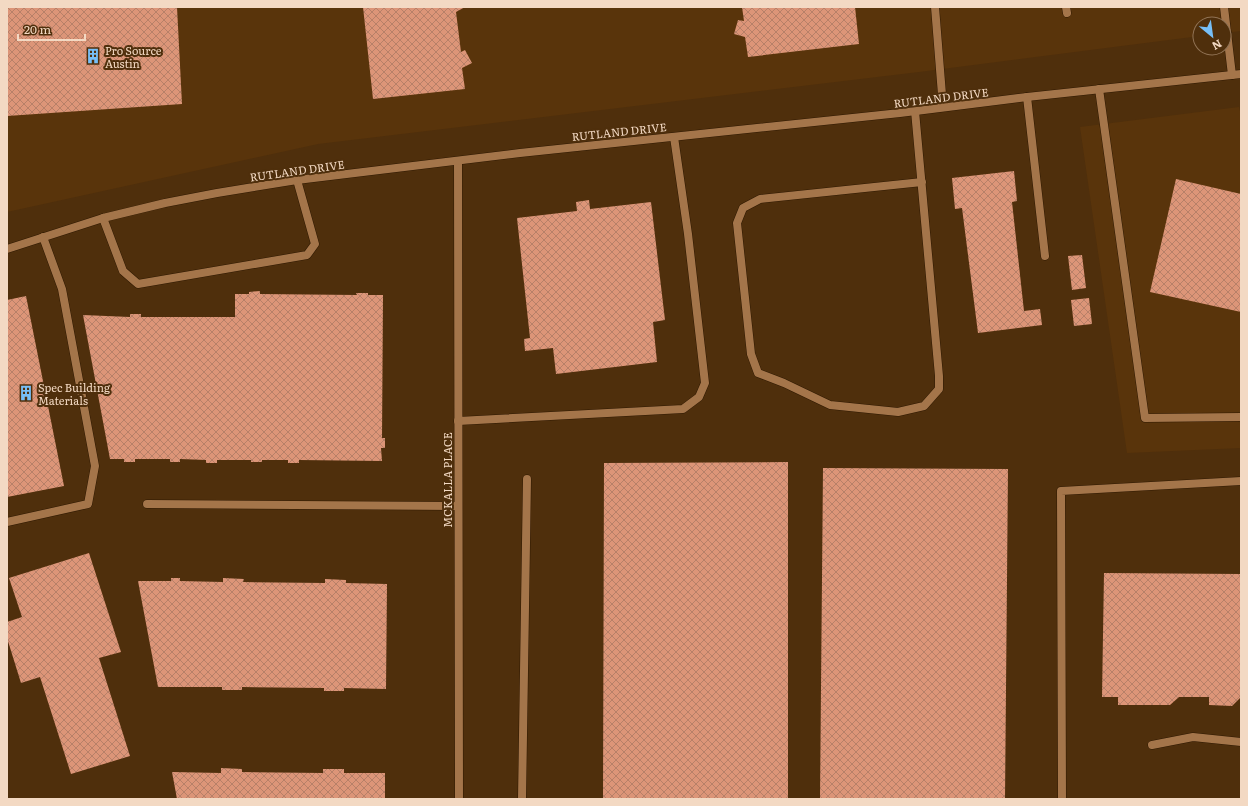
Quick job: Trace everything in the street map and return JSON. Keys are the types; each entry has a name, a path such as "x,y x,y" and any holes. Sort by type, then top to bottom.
{"street":[{"path":"935,7 943,107"},
{"path":"1224,7 1232,75"},
{"name":"RUTLAND DRIVE","path":"7,249 103,218 165,203 298,180 520,153 915,111 1027,97 1241,74"},
{"path":"1099,89 1145,418 1241,417"},
{"path":"1027,97 1045,256"},
{"path":"915,111 922,182 939,376 939,389 924,406 898,412 830,405 784,383 758,373 751,354 737,223 743,208 760,199 922,182"},
{"path":"458,421 683,409 699,396 705,383 688,234 674,137"},
{"name":"MCKALLA PLACE","path":"458,161 459,799"},
{"path":"103,218 123,271 138,284 307,255 315,244 298,180"},
{"path":"7,522 88,504 95,466 62,289 42,237"},
{"path":"522,799 527,479"},
{"path":"1062,799 1061,490 1241,481"},
{"path":"147,504 458,506"},
{"path":"1152,745 1193,737 1241,742"}],"shaded area":[{"path":"7,7 1241,7 1241,31 1232,32 1232,16 1192,16 1192,37 919,72 318,144 7,212"},
{"path":"1239,107 1241,115 1241,448 1127,453 1080,127"}],"building":[{"name":"Pro Source Austin","path":"7,7 177,7 182,104 7,116"},
{"path":"363,7 465,7 456,12 461,52 465,50 472,63 462,68 465,89 373,99"},
{"path":"742,7 855,7 859,44 748,57 745,37 734,34 738,20 744,21"},
{"path":"1014,171 1017,201 1012,202 1024,311 1040,309 1042,325 978,333 962,208 955,209 952,178"},
{"path":"1176,179 1241,194 1241,312 1150,292"},
{"path":"589,200 590,209 651,202 665,320 653,322 657,362 556,374 553,348 525,351 524,339 530,338 517,218 577,211 576,202"},
{"path":"1082,255 1086,288 1072,290 1068,256"},
{"path":"260,291 260,294 357,295 356,293 368,293 368,295 383,295 382,438 385,438 385,448 381,448 382,461 299,460 299,463 288,463 288,460 262,460 262,462 251,462 251,460 217,460 217,463 206,463 206,460 180,459 180,462 170,462 170,459 135,459 135,462 124,462 124,459 110,459 83,315 130,317 130,314 141,314 141,317 235,317 235,294 249,294 249,292"},
{"name":"Spec Building Materials","path":"26,296 64,486 7,497 7,300"},
{"path":"1089,298 1092,324 1074,326 1071,300"},
{"path":"788,462 788,799 603,799 604,463"},
{"path":"823,468 1008,469 1005,799 820,799"},
{"path":"89,553 121,652 99,658 130,756 71,774 40,677 21,683 7,638 7,622 22,617 9,578"},
{"path":"1104,573 1241,574 1241,697 1232,706 1209,705 1209,697 1179,697 1170,705 1118,705 1118,697 1102,697"},
{"path":"171,578 180,578 180,581 223,582 223,578 244,579 243,582 325,583 325,579 346,580 346,583 387,584 386,689 344,688 344,691 324,691 324,688 242,687 242,690 222,690 222,687 158,687 138,581 171,581"},
{"path":"221,768 242,769 242,772 323,773 323,769 344,769 344,773 385,773 385,799 177,799 172,772 221,773"}],"place":[{"name":"Pro Source Austin","path":"93,56"},
{"name":"Spec Building Materials","path":"26,393"}]}
